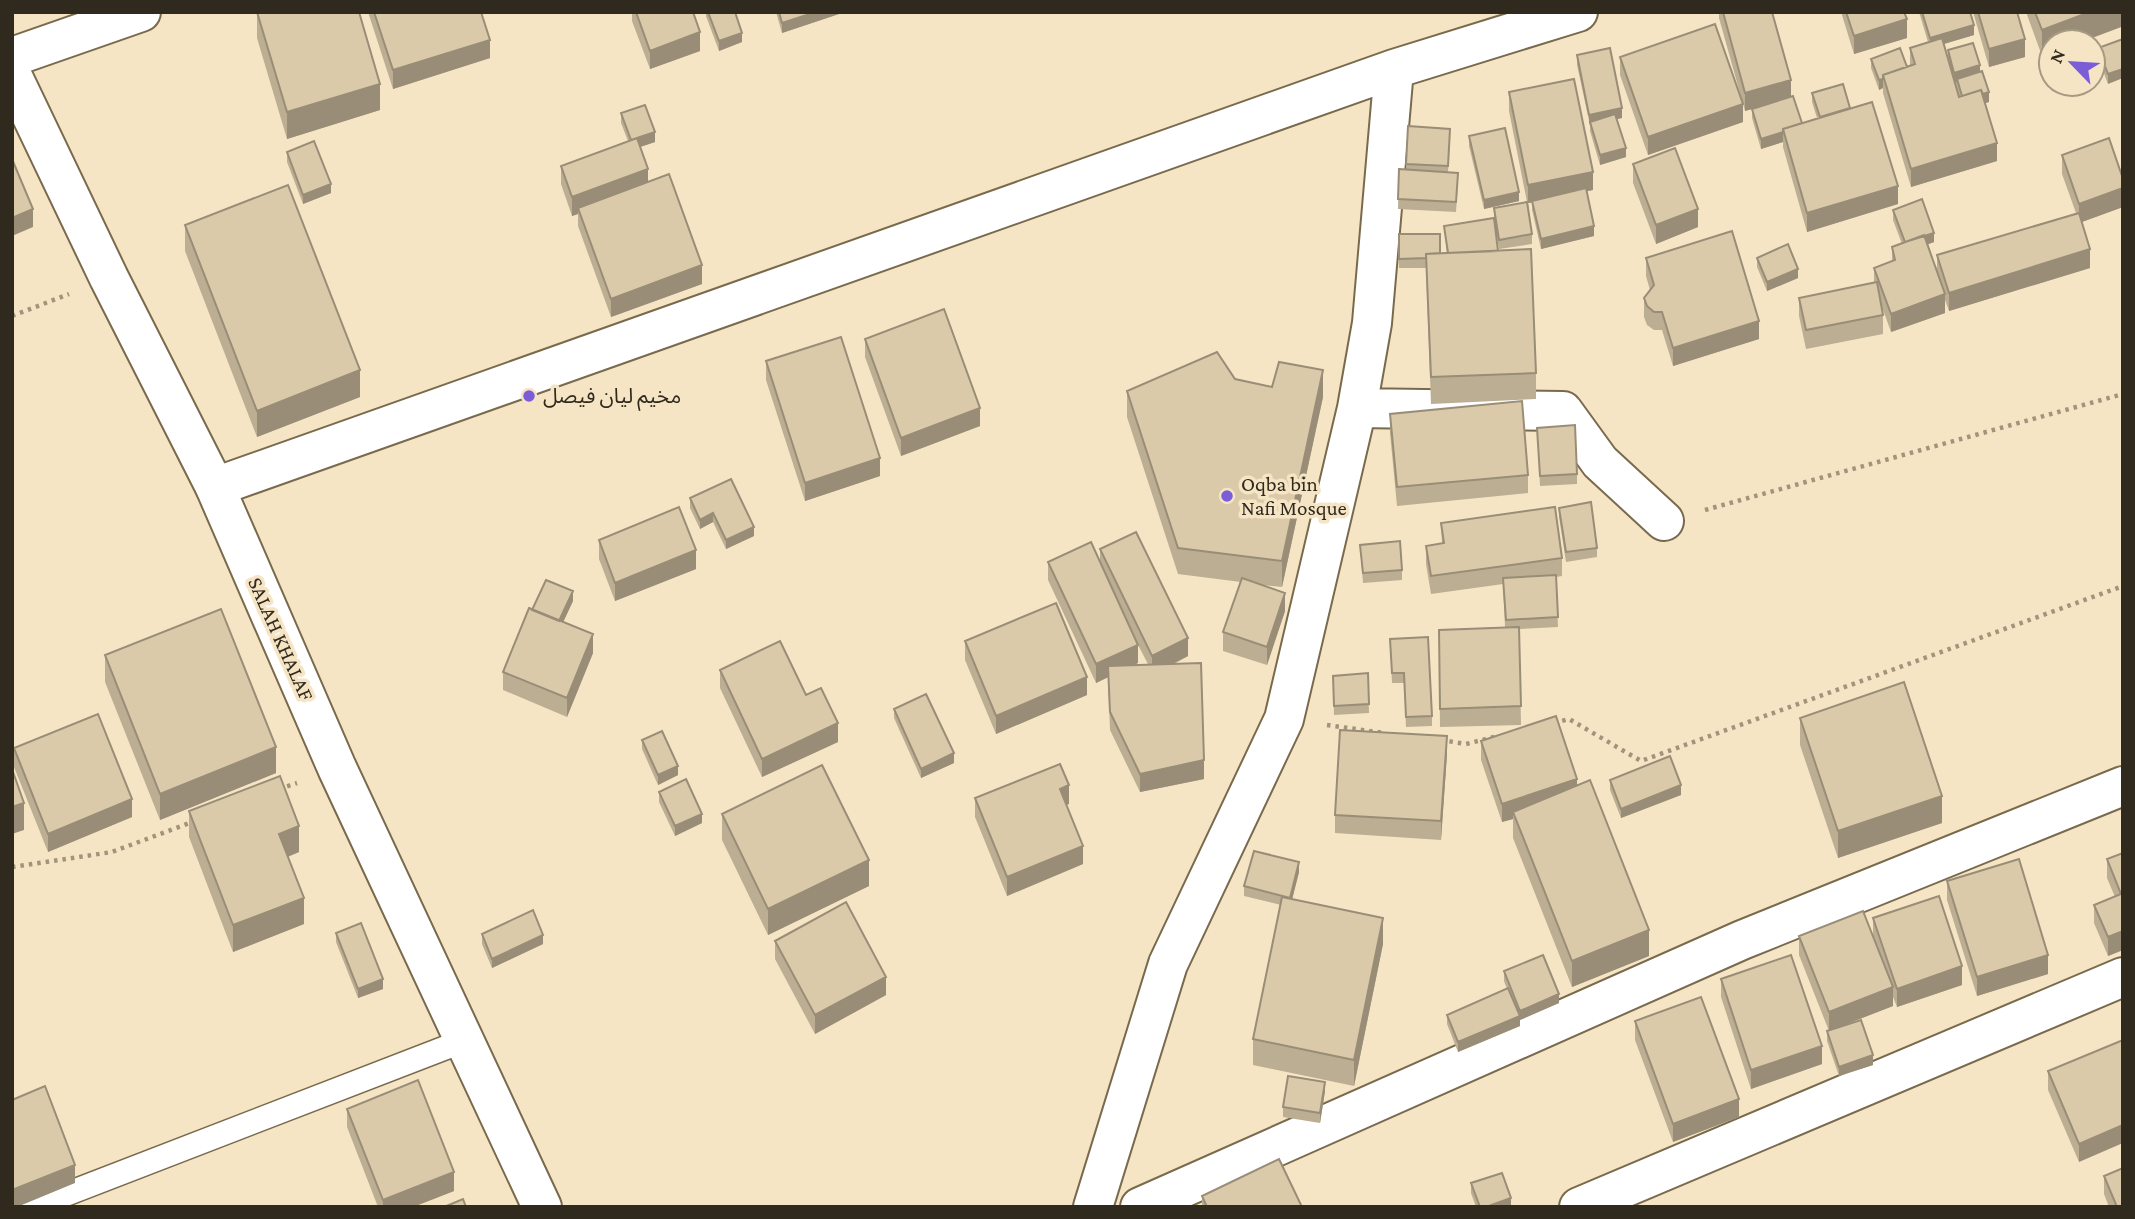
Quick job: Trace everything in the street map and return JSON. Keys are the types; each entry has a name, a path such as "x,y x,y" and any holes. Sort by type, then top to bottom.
{"street":[{"path":"12,57 141,12"},
{"path":"215,487 1394,69 1578,12"},
{"path":"1093,1207 1168,964 1284,719 1357,408 1372,323 1394,69"},
{"name":"SALAH KHALAF","path":"12,75 108,278 215,487 337,768 542,1207"},
{"path":"1357,408 1563,411 1600,462 1664,521"},
{"path":"1140,1207 1742,940 2123,786"},
{"path":"1579,1207 2123,977"}],"lane":[{"path":"33,1207 463,1041"}],"path":[{"path":"12,316 108,278"},
{"path":"1664,521 2123,394"},
{"path":"1543,725 1569,719 1641,761 2123,586"},
{"path":"1284,719 1388,733"},
{"path":"1427,738 1466,744 1505,735"},
{"path":"275,791 337,768"},
{"path":"12,867 112,852 200,819"}],"building":[{"path":"257,12 359,12 380,84 287,112"},
{"path":"374,12 481,12 490,40 393,70"},
{"path":"636,12 693,12 700,32 650,51"},
{"path":"708,12 735,12 742,33 719,41"},
{"path":"779,12 816,12 782,23"},
{"path":"1723,12 1772,12 1791,80 1745,93"},
{"path":"1846,12 1904,12 1907,19 1854,36"},
{"path":"1922,12 1970,12 1974,25 1930,38"},
{"path":"1978,12 2017,12 2025,39 1989,49"},
{"path":"2035,12 2090,12 2047,28 2041,28"},
{"path":"1715,24 1743,104 1648,137 1620,57"},
{"path":"1942,38 1959,97 1981,90 1997,143 1911,169 1883,75 1915,64 1910,48"},
{"path":"2123,39 2123,69 2108,74 2107,71 2107,45"},
{"path":"1973,43 1980,65 1954,73 1948,50"},
{"path":"1610,48 1622,108 1589,115 1577,55"},
{"path":"1900,48 1907,67 1883,75 1883,79 1879,80 1871,59"},
{"path":"1982,71 1989,92 1983,94 1981,90 1962,96 1957,79"},
{"path":"1574,79 1593,172 1528,185 1509,92"},
{"path":"1843,84 1850,108 1820,117 1812,93"},
{"path":"1793,96 1802,123 1761,139 1752,109"},
{"path":"1872,102 1898,186 1807,213 1783,129"},
{"path":"645,105 655,132 631,140 621,113"},
{"path":"1615,114 1626,148 1600,155 1590,122"},
{"path":"1408,126 1450,129 1448,166 1406,164"},
{"path":"1505,128 1519,192 1484,200 1469,136"},
{"path":"637,138 648,169 572,197 561,166"},
{"path":"2109,138 2123,179 2123,188 2079,204 2062,155"},
{"path":"314,141 331,184 303,195 287,152"},
{"path":"1675,148 1698,209 1656,225 1633,164"},
{"path":"12,159 33,209 12,218"},
{"path":"1399,169 1458,173 1456,202 1398,199"},
{"path":"669,174 702,265 611,299 578,208"},
{"path":"288,185 360,370 257,411 185,225"},
{"path":"1586,188 1594,226 1541,239 1532,201"},
{"path":"1922,199 1934,233 1905,242 1893,210"},
{"path":"1527,202 1532,234 1499,240 1494,208"},
{"path":"2079,213 2090,249 1949,293 1937,255"},
{"path":"1494,218 1498,251 1448,253 1444,226"},
{"path":"1732,231 1759,321 1673,348 1662,312 1654,312 1647,306 1644,298 1654,285 1646,258"},
{"path":"1399,234 1440,234 1440,253 1426,254 1426,258 1399,259"},
{"path":"1924,235 1945,294 1891,314 1874,268 1895,260 1892,247"},
{"path":"1788,244 1798,269 1767,282 1757,258"},
{"path":"1531,249 1536,373 1431,377 1426,254"},
{"path":"1877,282 1883,315 1806,330 1799,298"},
{"path":"944,309 980,408 901,438 865,339"},
{"path":"841,337 880,458 805,483 766,361"},
{"name":"Oqba bin Nafi Mosque","path":"1217,352 1235,379 1272,387 1279,362 1323,370 1282,561 1178,548 1127,391"},
{"path":"1522,401 1528,475 1397,487 1390,414"},
{"path":"1575,425 1577,474 1540,476 1537,428"},
{"path":"731,479 754,527 726,540 713,513 700,520 690,498"},
{"path":"1591,502 1597,548 1566,552 1559,508"},
{"path":"679,507 696,550 615,583 599,540"},
{"path":"1555,507 1562,558 1431,576 1426,546 1444,543 1441,523"},
{"path":"1136,532 1188,638 1152,656 1100,549"},
{"path":"1400,541 1402,570 1363,573 1360,545"},
{"path":"1091,542 1138,645 1096,664 1048,562"},
{"path":"1556,575 1558,617 1506,620 1503,578"},
{"path":"1242,578 1285,593 1267,647 1223,632"},
{"path":"546,580 573,591 559,621 532,610"},
{"path":"1056,603 1087,677 996,716 965,641"},
{"path":"529,608 593,634 567,698 503,672"},
{"path":"221,609 276,747 160,794 105,655"},
{"path":"1519,627 1521,706 1440,709 1439,630"},
{"path":"1428,637 1432,716 1406,717 1404,673 1392,673 1390,639"},
{"path":"780,641 806,695 821,688 838,723 762,759 720,670"},
{"path":"1201,663 1204,760 1140,774 1110,712 1108,666"},
{"path":"1368,673 1369,704 1334,706 1333,676"},
{"path":"1904,682 1942,796 1838,831 1800,718"},
{"path":"926,694 954,753 921,769 894,709"},
{"path":"98,714 132,799 48,834 14,748"},
{"path":"1556,716 1577,779 1502,804 1481,741"},
{"path":"1340,730 1447,736 1441,821 1335,815"},
{"path":"662,731 678,766 658,775 642,740"},
{"path":"1670,756 1681,785 1621,809 1610,780"},
{"path":"1060,764 1069,785 1060,789 1083,846 1007,877 975,798"},
{"path":"822,765 869,860 768,909 722,814"},
{"path":"12,769 24,803 12,807"},
{"path":"280,776 299,826 279,834 304,898 233,925 189,811"},
{"path":"686,779 702,814 675,826 659,792"},
{"path":"1590,780 1649,930 1572,961 1513,812"},
{"path":"1254,851 1299,862 1290,898 1244,886"},
{"path":"2123,853 2123,931 2108,937 2094,905 2121,894 2107,859"},
{"path":"2019,859 2048,955 1977,977 1947,881"},
{"path":"1939,896 1962,966 1897,989 1873,918"},
{"path":"1282,897 1383,918 1354,1060 1253,1039"},
{"path":"846,902 886,977 815,1015 775,941"},
{"path":"533,910 543,935 492,959 482,934"},
{"path":"1863,911 1893,987 1829,1012 1799,936"},
{"path":"361,923 383,979 358,989 336,933"},
{"path":"1543,955 1559,994 1520,1011 1504,971"},
{"path":"1791,955 1822,1046 1751,1070 1721,979"},
{"path":"1508,988 1520,1016 1458,1042 1447,1015"},
{"path":"1701,997 1739,1099 1673,1124 1635,1021"},
{"path":"1861,1020 1873,1055 1839,1067 1827,1031"},
{"path":"2123,1040 2123,1125 2079,1144 2048,1071"},
{"path":"1288,1076 1325,1082 1320,1113 1283,1107"},
{"path":"418,1080 454,1172 383,1200 347,1109"},
{"path":"45,1086 75,1165 12,1190 12,1100"},
{"path":"1279,1159 1302,1207 1207,1207 1202,1196"},
{"path":"2123,1168 2123,1207 2117,1207 2104,1176"},
{"path":"1502,1173 1511,1198 1480,1207 1471,1183"},
{"path":"463,1199 466,1207 444,1207"}],"place":[{"name":"مخيم ليان فيصل","path":"529,396"},
{"name":"Oqba bin Nafi Mosque","path":"1227,496"}]}
